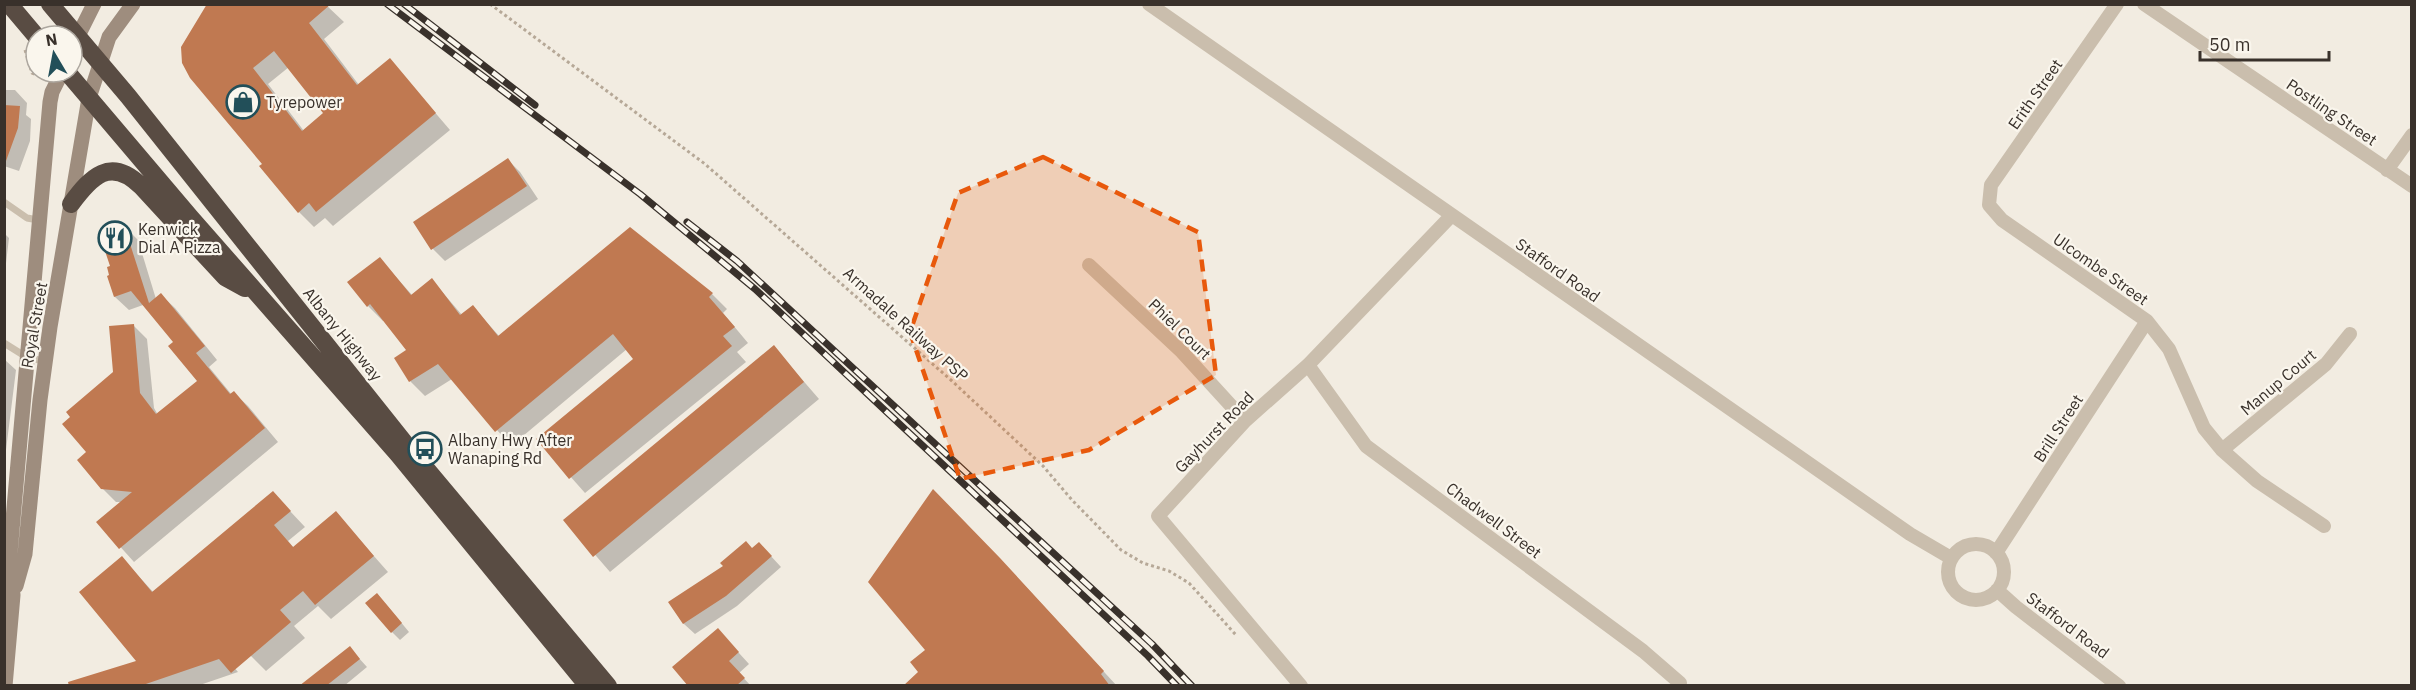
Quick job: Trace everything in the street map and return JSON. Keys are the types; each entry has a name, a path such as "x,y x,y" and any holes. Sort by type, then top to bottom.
{"highway":[{"path":"9,4 26,24"},
{"name":"Albany Highway","path":"50,4 64,24"},
{"name":"Albany Highway","path":"84,49 99,62 407,446 608,686"},
{"path":"77,84 398,454 588,686"},
{"path":"71,204 88,182 97,175 112,171 129,177 141,186 225,277 262,299"}],"main road":[{"path":"84,24 94,4"},
{"name":"Royal Street","path":"5,686 13,595 25,554 45,361 89,98 99,62 113,29 133,4"},
{"name":"Royal Street","path":"13,595 7,551 28,358 38,220 50,102 56,84"}],"street":[{"name":"Stafford Road","path":"1149,4 1910,534 1951,558"},
{"name":"Erith Street","path":"1989,205 1991,185 2117,4"},
{"name":"Postling Street","path":"2144,4 2412,186"},
{"path":"2387,170 2412,135"},
{"name":"Ulcombe Street","path":"1989,205 2002,220 2147,321 2169,349 2204,428 2222,450 2257,481 2324,526"},
{"name":"Gayhurst Road","path":"1301,686 1158,516 1245,421 1308,365 1452,215"},
{"name":"Phiel Court","path":"1089,265 1182,352 1245,421"},
{"name":"Brill Street","path":"1996,553 2147,321"},
{"name":"Manup Court","path":"2222,450 2326,364 2350,334"},
{"name":"Chadwell Street","path":"1308,365 1366,446 1643,651 1680,683"},
{"path":"1974,544 1983,545 1996,553 2002,561 2004,572 1997,590 1983,599 1964,597 1949,582 1948,572 1951,558 1962,548 1974,544"},
{"name":"Stafford Road","path":"1997,590 2120,686"}],"lane":[{"path":"4,202 27,218 38,220"},
{"path":"4,343 28,358 45,361"}],"path":[{"name":"Armadale Railway PSP","path":"490,4 705,164 960,388 1043,466 1120,550 1143,563 1169,571 1189,583 1241,641"}],"highlighted area":[{"path":"1043,157 1198,232 1216,375 1089,450 960,479 910,332 958,193"}],"building":[{"path":"207,4 331,4 309,23 357,85 390,58 436,113 316,212 309,203 298,213 259,166 262,164 190,78 182,63 181,47","holes":["274,51 323,113 302,131 253,68"]},
{"path":"4,105 20,106 18,128 6,161"},
{"path":"508,158 527,186 431,250 413,222"},
{"path":"124,225 149,303 161,293 205,346 196,353 230,394 234,391 265,428 119,549 96,522 132,492 101,489 77,460 86,452 62,424 70,417 66,412 113,372 109,326 134,324 140,393 156,414 197,381 168,346 173,342 131,291 114,297 107,276 109,275 107,267 110,266 99,233"},
{"path":"630,227 713,293 709,297 735,327 723,336 732,346 569,479 536,439 633,359 613,334 495,432 438,364 409,382 394,358 406,350 370,304 367,307 347,282 380,257 411,295 432,278 460,315 473,305 498,336"},
{"path":"774,345 804,382 593,557 563,520"},
{"path":"933,489 1104,671 1101,674 1110,686 903,686 918,672 910,662 925,650 868,582"},
{"path":"273,491 291,511 274,525 293,547 336,511 374,556 315,605 303,591 280,610 291,622 231,673 219,659 140,686 69,686 68,682 136,661 79,592 122,556 152,592"},
{"path":"746,541 752,548 759,542 772,556 726,596 683,624 668,602 723,566 720,563"},
{"path":"377,593 402,623 391,633 365,603"},
{"path":"718,628 739,652 729,661 745,678 736,686 688,686 672,667"},
{"path":"350,646 360,659 326,686 299,686"}],"railway":[{"path":"387,4 640,194 755,289 1148,656 1177,686"},
{"path":"404,4 535,105"},
{"path":"687,222 737,261 1152,644 1192,686"}],"place":[{"name":"Tyrepower","path":"243,102"},
{"name":"Kenwick Dial A Pizza","path":"115,238"},
{"name":"Albany Hwy After Wanaping Rd","path":"425,449"}]}
